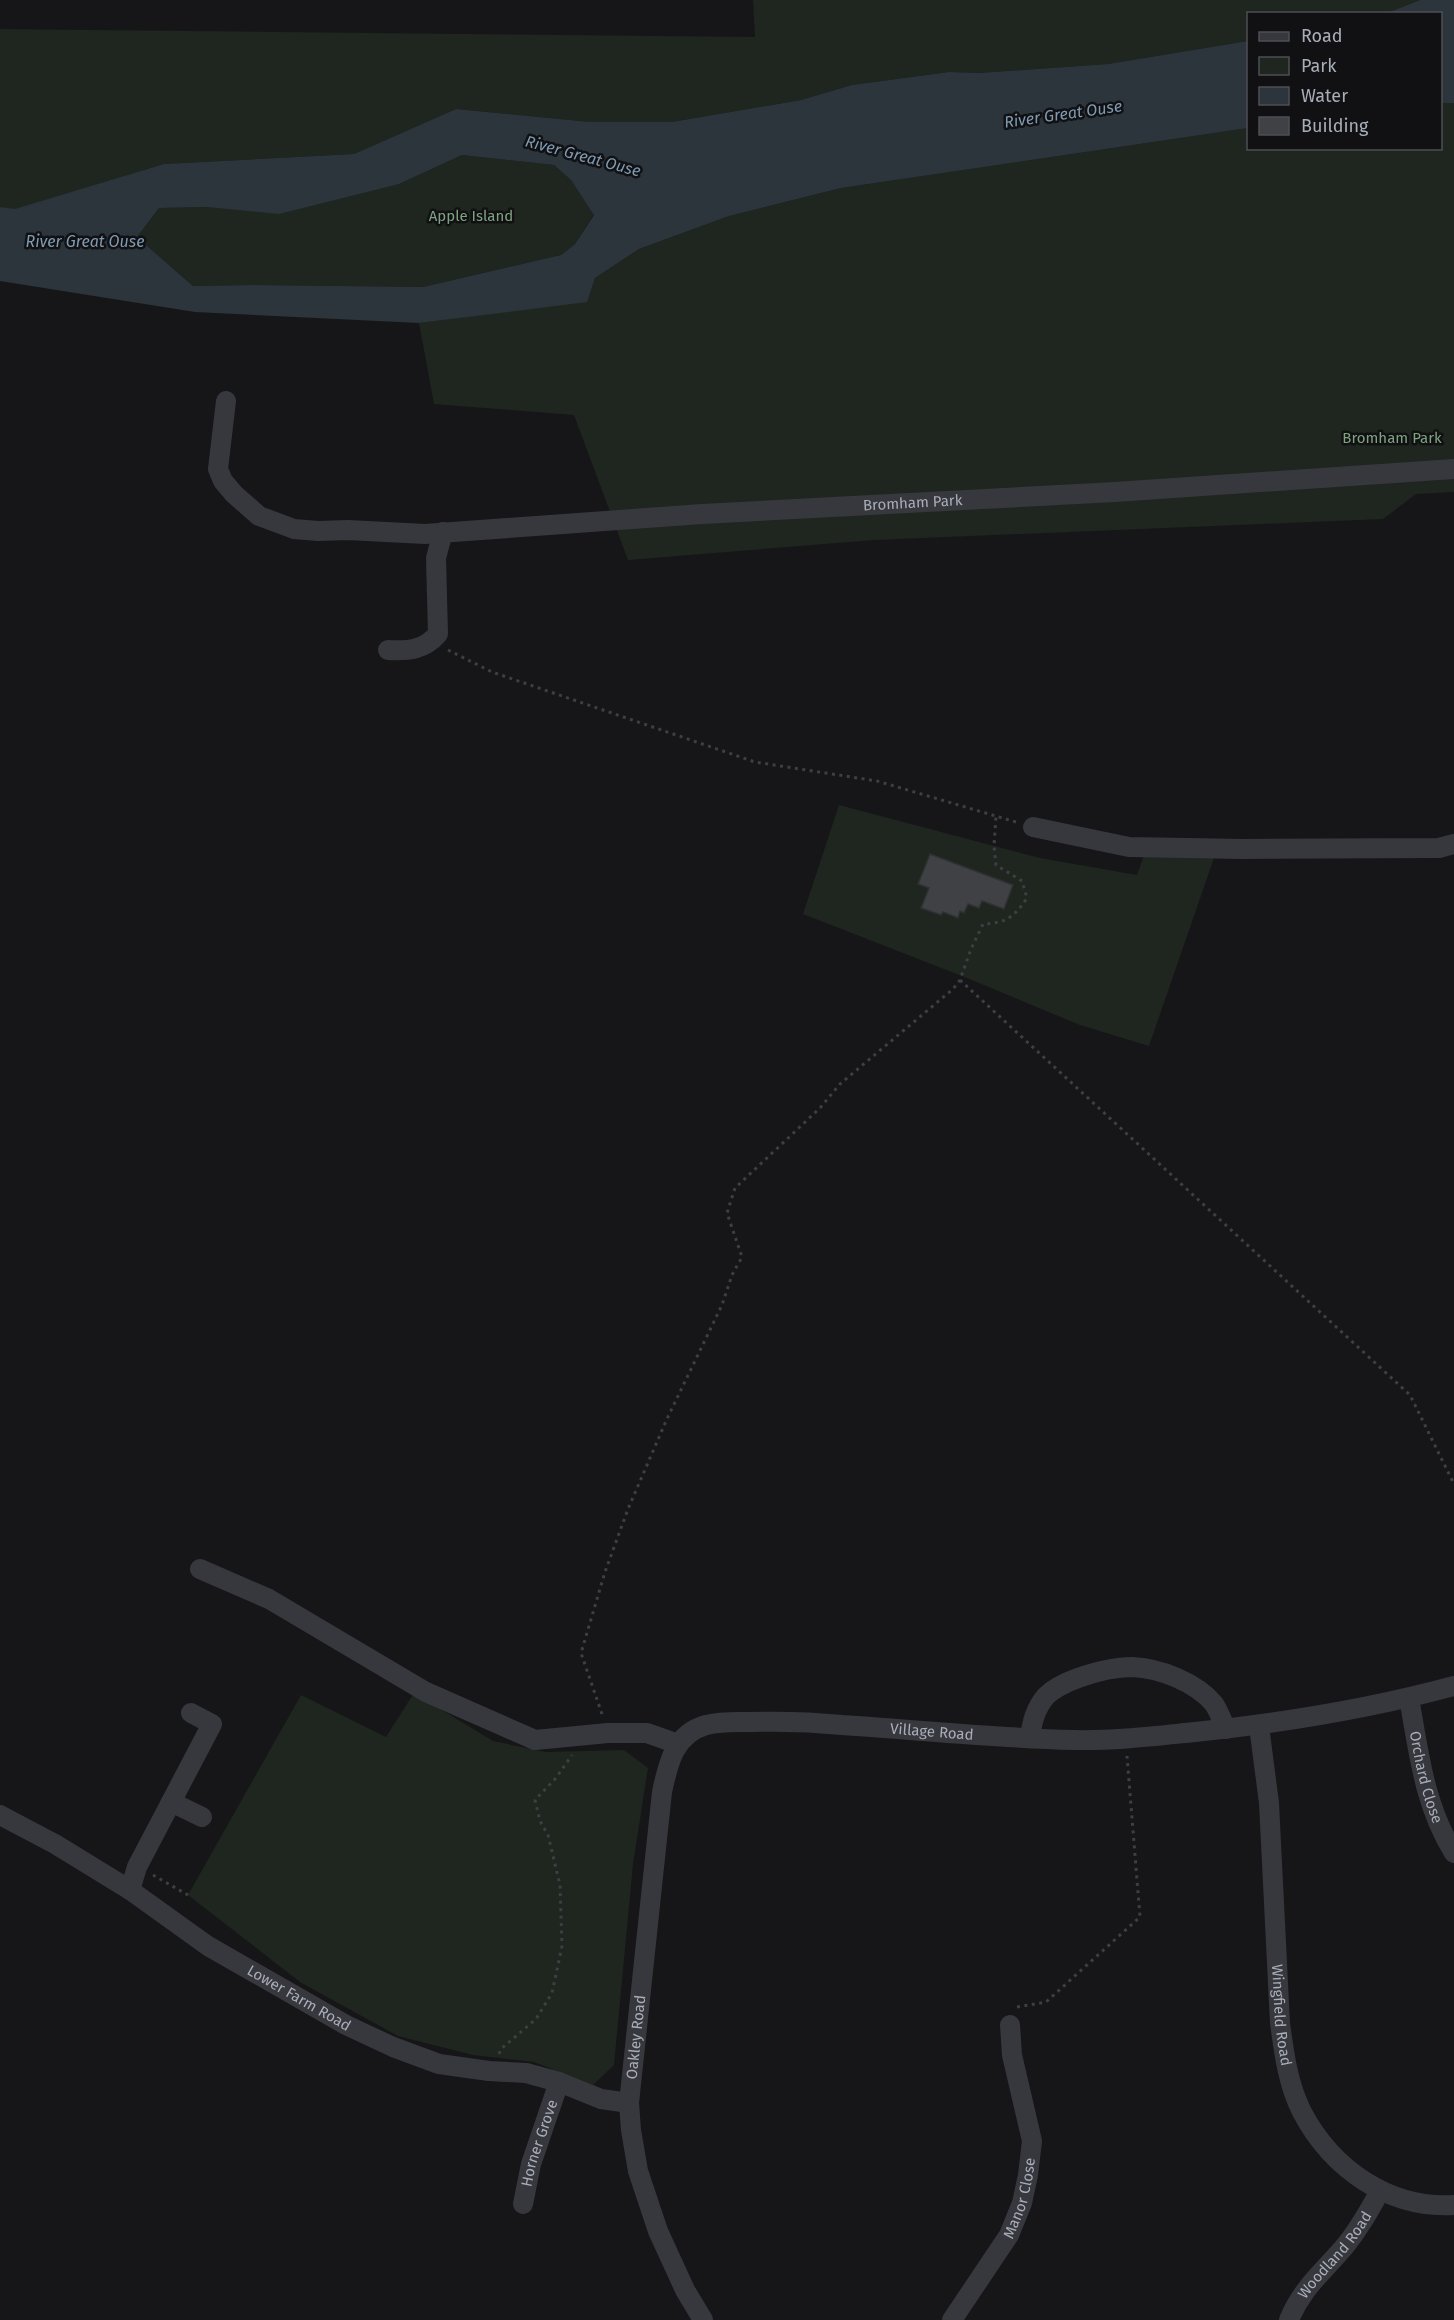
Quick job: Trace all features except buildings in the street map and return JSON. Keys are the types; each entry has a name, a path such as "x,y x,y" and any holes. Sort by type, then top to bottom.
{"street":[{"name":"Bromham Park","path":"226,401 218,469 223,481 234,494 260,516 294,529 318,531 348,530 425,534 702,514 1091,494 1454,469"},
{"path":"388,651 418,649 431,642 438,634 436,558 444,532"},
{"path":"1033,827 1129,847 1439,848 1454,844"},
{"path":"200,1569 268,1599 426,1692 535,1740 608,1732 647,1733 678,1744"},
{"path":"1030,1738 1032,1719 1048,1694 1069,1682 1090,1674 1132,1667 1179,1679 1199,1691 1215,1705 1226,1729"},
{"name":"Village Road","path":"678,1744 689,1732 707,1725 729,1722 795,1721 1030,1738 1125,1739 1259,1726 1334,1714 1454,1686"},
{"name":"Orchard Close","path":"1409,1698 1427,1796 1440,1831 1454,1853"},
{"path":"130,1890 137,1867 212,1724 191,1713"},
{"name":"Wingfield Road","path":"1259,1726 1269,1803 1280,2023 1292,2088 1302,2112 1331,2153 1357,2176 1397,2199 1454,2205"},
{"name":"Oakley Road","path":"678,1744 671,1755 662,1792 629,2103 638,2171 658,2231 685,2290 703,2320"},
{"path":"171,1802 202,1817"},
{"name":"Lower Farm Road","path":"0,1815 55,1844 130,1890 208,1946 346,2025 393,2047 439,2064 489,2071 526,2073 558,2082 601,2099 629,2103"},
{"name":"Manor Close","path":"952,2320 1009,2235 1022,2203 1028,2175 1032,2141 1012,2055 1010,2025"},
{"name":"Horner Grove","path":"523,2204 531,2164 558,2082"},
{"name":"Woodland Road","path":"1289,2320 1305,2290 1364,2221 1380,2191"}],"path":[{"path":"438,634 442,644 450,652 492,672 755,762 877,782 1033,827"},
{"path":"608,1732 581,1653 605,1572 628,1509 666,1421 723,1305 732,1275 742,1257 727,1214 735,1188 820,1108 840,1084 953,989 960,980 983,924 999,923 1016,915 1027,898 1022,881 996,865 994,846 996,816"},
{"path":"960,980 1410,1395 1454,1484"},
{"path":"489,2071 501,2049 536,2019 552,1993 562,1946 560,1885 548,1835 540,1821 535,1800 572,1756 579,1736"},
{"path":"1010,2025 1009,2008 1046,2002 1140,1917 1125,1739"},
{"path":"137,1867 188,1895"}],"green space":[{"path":"753,0 1420,0 1390,12 1247,12 1247,41 1108,64 979,73 949,72 852,85 801,100 672,122 590,122 456,109 354,154 164,164 15,210 0,207 0,29 755,37"},
{"path":"1442,103 1454,103 1454,492 1416,494 1383,519 874,540 628,560 574,415 434,404 419,323 587,301 595,278 639,249 729,216 841,188 1247,128 1247,150 1442,150"},
{"name":"Apple Island","path":"462,155 554,165 571,180 594,214 575,244 561,255 423,287 193,286 137,237 159,208 208,207 399,184"},
{"path":"839,805 1040,858 1137,875 1144,855 1214,858 1149,1046 1080,1025 803,914"},
{"path":"414,1693 493,1741 545,1752 624,1750 648,1768 633,1864 614,2065 593,2085 534,2062 473,2055 398,2036 300,1982 188,1895 301,1695 386,1737"}],"water":[{"path":"1420,0 1454,0 1454,103 1442,103 1442,12 1390,12"},
{"name":"River Great Ouse","path":"1247,41 1247,128 841,188 729,216 639,249 595,278 587,302 419,323 195,312 0,281 0,207 15,209 164,164 354,154 456,109 590,122 672,122 801,100 852,85 949,72 979,73 1108,64","holes":["462,155 554,165 571,180 594,215 575,244 561,255 423,287 193,286 137,237 159,208 208,207 279,214 399,184"]}]}
